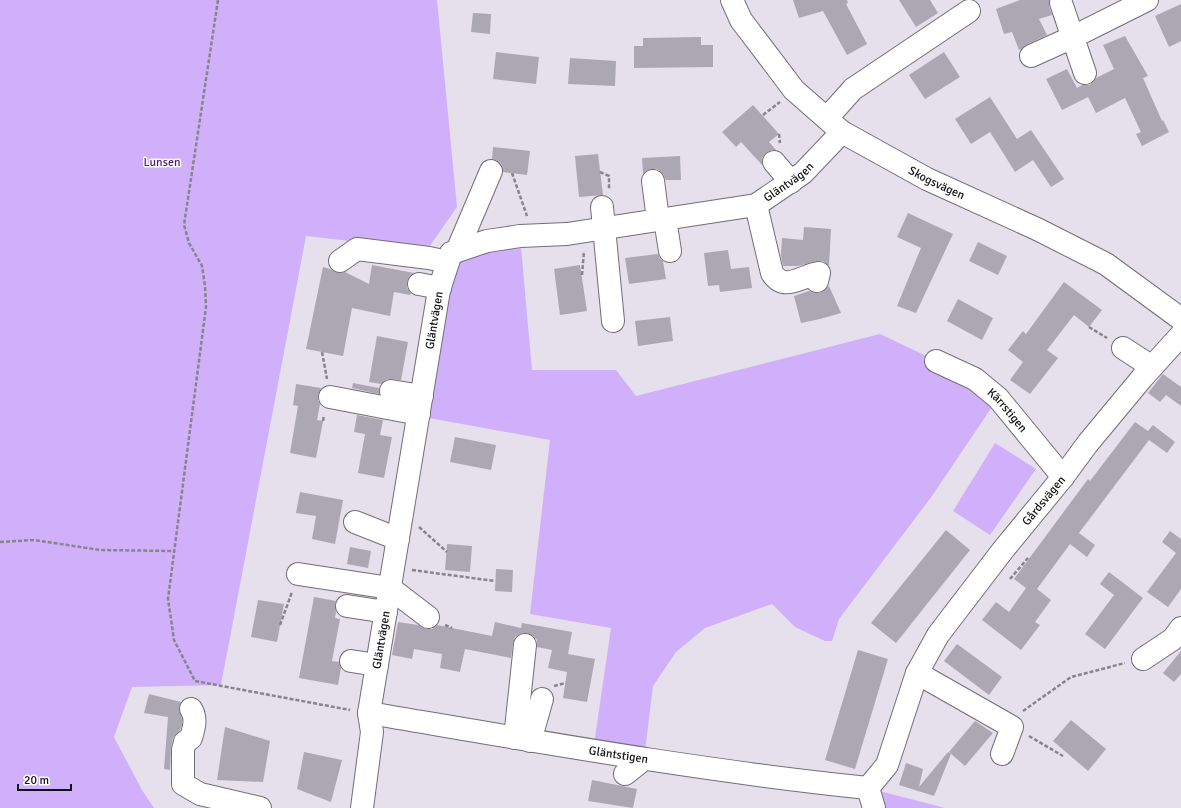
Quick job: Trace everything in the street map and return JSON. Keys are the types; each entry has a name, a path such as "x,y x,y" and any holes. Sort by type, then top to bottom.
{"street":[{"name":"Skogsvägen","path":"732,0 741,20 794,90 834,125 927,179 1039,230 1106,264 1181,320"},
{"path":"1031,56 1147,0"},
{"path":"1062,3 1085,73"},
{"name":"Gläntvägen","path":"362,808 372,732 369,713 392,577 405,528 419,412 430,286 452,257 487,241 520,236 580,240 605,228 756,205 804,173 834,125 853,89 969,11"},
{"path":"774,162 791,182"},
{"path":"340,261 357,249 429,258 452,257 501,172"},
{"path":"653,181 670,251"},
{"path":"756,205 770,247 772,273 784,290 819,273 817,281"},
{"path":"602,207 613,321"},
{"name":"Gårdsvägen","path":"871,798 887,765 917,673 938,635 1003,550 1063,477 1088,443 1181,335"},
{"path":"1123,348 1152,367"},
{"name":"Kärrstigen","path":"936,361 975,379 998,398 1063,477"},
{"path":"391,391 419,412"},
{"path":"330,397 419,412"},
{"path":"392,423 419,412"},
{"path":"356,522 405,528"},
{"path":"298,574 392,577 428,617"},
{"path":"347,606 386,612"},
{"path":"1143,659 1173,639 1181,628"},
{"path":"522,739 525,645"},
{"path":"351,661 377,665"},
{"path":"917,673 1012,727 1002,754"},
{"path":"522,739 542,699"},
{"path":"191,708 194,714 194,729 191,738 185,742 183,750 183,784 200,794 260,808"},
{"name":"Gläntstigen","path":"369,713 644,759 789,780 871,798"},
{"path":"625,774 644,759"}],"path":[{"path":"218,0 184,225 189,243 202,266 206,286 206,307 168,598 174,640 195,681 369,713"},
{"path":"501,172 533,236"},
{"path":"580,240 582,275"},
{"path":"322,352 330,397"},
{"path":"405,528 446,552"},
{"path":"0,542 34,540 100,550 174,551"},
{"path":"1010,579 1028,558"},
{"path":"280,625 298,574"},
{"path":"392,577 495,581"},
{"path":"1063,756 1012,727 1024,710 1071,677 1143,659"}],"green space":[{"name":"Lunsen","path":"0,0 437,0 457,207 427,250 306,236 221,685 132,687 114,737 142,790 154,808 0,808"},
{"path":"520,236 532,370 616,370 636,396 880,334 975,379 998,398 932,496 839,619 832,641 825,641 795,627 772,604 705,628 676,652 653,686 644,759 593,751 611,628 530,614 550,440 418,416 451,253"},
{"path":"995,443 1036,469 990,535 953,511"},
{"path":"868,788 945,808 874,808"}],"building":[{"path":"793,0 847,0 848,3 846,4 867,44 847,55 823,11 799,18"},
{"path":"899,0 930,0 938,13 916,27"},
{"path":"1020,0 1049,0 1049,7 1052,15 1039,19 1047,35 1019,50 1012,32 1004,34 996,9"},
{"path":"1181,4 1181,41 1169,47 1155,16"},
{"path":"473,13 491,14 490,34 471,32"},
{"path":"1125,36 1148,76 1143,78 1162,121 1163,120 1169,132 1142,146 1136,134 1141,132 1125,98 1096,113 1088,97 1062,110 1046,79 1067,69 1077,88 1082,85 1089,85 1096,78 1114,69 1103,45"},
{"path":"701,37 701,45 713,45 713,67 634,68 634,46 643,46 643,38"},
{"path":"496,52 539,57 536,84 493,79"},
{"path":"944,52 960,77 925,99 909,75"},
{"path":"570,58 616,61 615,86 568,84"},
{"path":"990,97 1017,139 1031,130 1064,179 1051,187 1033,160 1015,172 990,132 971,144 955,119"},
{"path":"753,105 779,134 769,142 776,150 771,150 766,153 762,158 762,165 741,142 736,147 722,132"},
{"path":"493,147 530,151 527,175 503,172 501,163 492,159"},
{"path":"598,154 603,195 579,197 575,156"},
{"path":"680,156 681,180 666,180 663,174 657,169 651,169 643,174 642,158"},
{"path":"908,213 953,234 916,313 897,306 921,248 897,237"},
{"path":"804,227 831,229 829,266 823,261 817,261 798,266 783,266 781,255 782,238 803,240"},
{"path":"978,242 1007,256 998,275 969,261"},
{"path":"728,250 731,269 749,267 752,288 720,292 719,285 708,286 704,253"},
{"path":"658,254 660,259 663,261 666,279 629,284 625,258"},
{"path":"372,265 414,273 409,276 407,282 407,288 411,293 410,295 394,292 390,316 352,308 343,356 306,349 323,267 335,272 345,272 369,284"},
{"path":"580,265 587,311 560,315 554,269"},
{"path":"1064,282 1102,310 1089,327 1074,315 1047,350 1058,358 1030,394 1010,380 1023,362 1008,350 1023,331 1026,334"},
{"path":"829,286 841,313 801,323 794,296 809,291 820,293"},
{"path":"958,299 993,318 982,340 947,321"},
{"path":"670,317 673,341 638,346 635,321"},
{"path":"377,336 408,342 401,380 387,379 381,384 369,382"},
{"path":"1163,374 1181,387 1181,406 1166,395 1160,402 1148,393"},
{"path":"353,383 379,388 379,394 352,388"},
{"path":"296,384 321,388 318,395 318,401 320,404 317,420 323,421 316,458 290,453 298,406 293,405"},
{"path":"357,415 383,420 380,435 392,437 384,478 358,473 365,434 354,432"},
{"path":"1135,422 1148,431 1153,425 1175,442 1167,453 1149,440 1079,533 1095,545 1087,557 1070,544 1037,589 1051,600 1035,622 1040,625 1021,650 982,620 996,602 1009,612 1026,588 1014,579 1088,479 1090,481"},
{"path":"455,437 496,445 491,470 450,462"},
{"path":"300,492 343,500 335,544 312,539 316,516 296,513"},
{"path":"946,530 970,550 896,643 871,623"},
{"path":"1170,531 1181,539 1181,589 1168,607 1147,592 1176,553 1162,542"},
{"path":"447,544 472,546 470,572 445,570"},
{"path":"350,547 371,551 368,568 347,564"},
{"path":"496,569 513,570 512,592 495,591"},
{"path":"1109,572 1143,598 1105,649 1085,634 1114,595 1100,584"},
{"path":"314,597 336,601 335,618 340,619 332,661 339,662 341,668 338,685 299,678"},
{"path":"258,600 284,604 277,642 251,637"},
{"path":"398,622 418,625 426,629 432,629 437,625 492,636 495,622 521,628 522,623 572,632 568,654 595,659 587,702 563,698 567,672 548,668 552,650 537,647 537,640 532,635 526,633 515,637 511,658 465,649 460,672 440,668 442,654 414,649 412,659 392,655"},
{"path":"957,644 1002,677 989,695 944,661"},
{"path":"858,650 888,659 855,769 825,760"},
{"path":"1181,651 1181,674 1174,682 1163,673"},
{"path":"149,694 181,702 179,709 182,725 180,730 173,738 170,770 164,769 168,717 144,713"},
{"path":"1071,720 1106,749 1088,771 1053,741"},
{"path":"975,721 993,733 965,766 949,752"},
{"path":"225,727 270,741 263,782 217,780"},
{"path":"304,752 342,760 331,802 297,789"},
{"path":"948,752 951,754 934,796 899,785 906,763 923,769 919,787"},
{"path":"592,780 637,789 633,808 588,801"}]}
